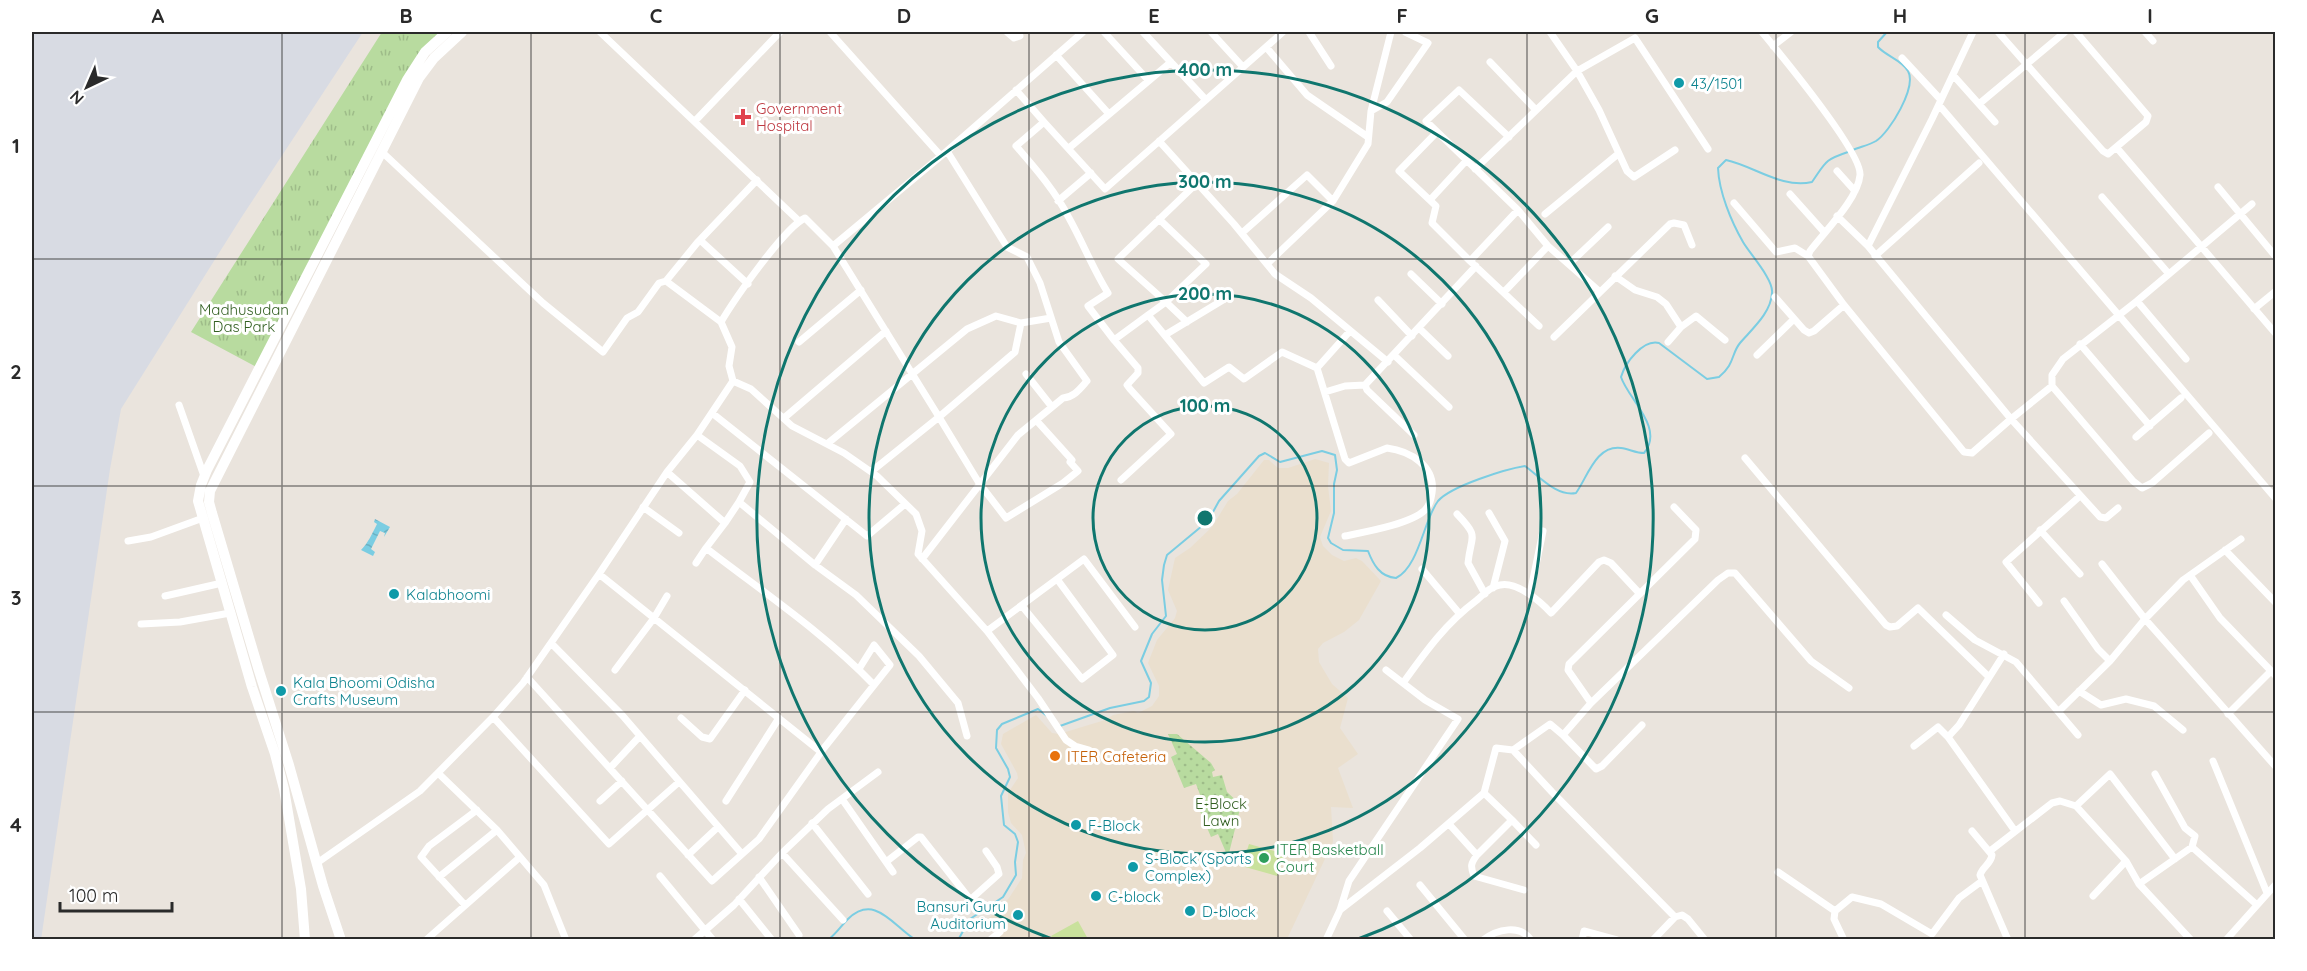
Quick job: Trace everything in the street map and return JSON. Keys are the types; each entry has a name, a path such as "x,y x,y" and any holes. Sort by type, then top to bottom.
{"main road":[{"path":"305,939 301,889 284,789 203,518 198,494 204,477 407,80 425,52 447,32"},
{"path":"341,939 231,581 209,502 210,491 419,78 434,58 462,32"}],"street":[{"path":"600,32 799,221"},
{"path":"694,121 780,32"},
{"path":"830,32 944,154 1007,247 1026,257 1040,283 1059,342 1087,381 1078,392 1070,397 1062,398 1018,435 922,559"},
{"path":"1007,32 1014,38 1020,36 1019,32"},
{"path":"833,246 944,154 1083,32"},
{"path":"1104,32 1148,80"},
{"path":"1143,32 1206,100"},
{"path":"1211,32 1243,68"},
{"path":"1016,90 1105,189 1243,68 1280,32"},
{"path":"1309,32 1331,66"},
{"path":"1267,264 1333,201 1368,144 1371,111 1391,32"},
{"path":"1371,111 1387,102 1428,43 1405,32"},
{"path":"1550,32 1577,71 1599,110 1618,154 1634,177 1675,150"},
{"path":"1762,32 1846,142 1857,160 1860,175 1855,191 1808,256"},
{"path":"1773,45 1791,32"},
{"path":"1868,246 1940,103 1972,32"},
{"path":"1998,32 2108,154 2146,122 2148,116 2076,32"},
{"path":"1979,104 2065,32"},
{"path":"2145,32 2153,41"},
{"path":"1475,169 1577,71 1635,39 1708,149"},
{"path":"1266,47 1307,95 1368,137"},
{"path":"1056,56 1109,114"},
{"path":"1902,58 2276,499"},
{"path":"1069,148 1171,62"},
{"path":"1490,62 1535,109"},
{"path":"1953,75 1995,122"},
{"path":"1509,137 1459,90 1426,121 1518,210 1548,246 1599,291"},
{"path":"1044,122 1016,146 1042,176 1069,216 1092,266 1108,293 1088,306 1138,368 1138,373 1128,385 1130,389 1171,434 1121,480"},
{"path":"1437,132 1399,171 1436,207 1432,223 1539,326"},
{"path":"1159,141 1242,233 1275,274 1311,298 1388,362"},
{"path":"2117,148 2276,334"},
{"path":"382,152 543,303 603,351 627,318 638,312 659,283 666,281 700,240 757,180"},
{"path":"1545,214 1618,154"},
{"path":"1430,200 1466,161"},
{"path":"1875,256 1980,163"},
{"path":"1837,171 1855,191"},
{"path":"1058,201 1091,173"},
{"path":"1242,233 1307,175 1333,201"},
{"path":"1187,322 1118,259 1197,183"},
{"path":"2218,187 2276,257"},
{"path":"1790,194 1824,232"},
{"path":"2102,197 2169,274"},
{"path":"1734,203 1776,252 1795,248 1808,256 1844,305 1964,452 1971,453 2052,386 2054,370 2063,358 2137,301 2252,204"},
{"path":"1325,392 1345,386 1365,385 1442,304 1518,210"},
{"path":"1837,216 1868,246 2012,419 2080,496 2103,519 2118,508"},
{"path":"721,322 779,243 799,221 805,218 833,246 979,483 1006,519 1076,473 1077,468 1070,462 1072,460 1036,420"},
{"path":"1114,340 1166,302 1206,264 1159,219"},
{"path":"1554,338 1599,291 1674,222 1684,225 1692,245"},
{"path":"1569,264 1608,227"},
{"path":"700,240 748,284"},
{"path":"1504,292 1548,246"},
{"path":"1411,274 1442,304"},
{"path":"1615,276 1635,290 1657,297 1666,304 1681,327"},
{"path":"317,863 420,791 493,717 528,677 667,472 697,435 733,381 729,366 732,347 721,322 666,281"},
{"path":"799,342 861,290"},
{"path":"2254,309 2276,291"},
{"path":"1775,297 1806,332 1812,332 1844,305"},
{"path":"1165,335 1223,300"},
{"path":"1378,300 1412,336"},
{"path":"2137,301 2186,358"},
{"path":"1148,315 1204,383 1229,367 1244,379 1282,352 1317,368 1346,462 1353,463 1390,448 1421,462 1431,477 1433,488 1430,502 1421,513 1379,530 1345,536"},
{"path":"827,444 968,329 996,316 1021,323 1051,318"},
{"path":"1668,342 1681,327 1693,318 1699,317 1725,340"},
{"path":"1757,355 1794,319"},
{"path":"872,471 1015,352 1021,323"},
{"path":"1419,328 1448,356"},
{"path":"784,418 886,331"},
{"path":"1317,368 1350,331"},
{"path":"2080,344 2150,426"},
{"path":"1394,355 1449,408"},
{"path":"1026,374 1052,407"},
{"path":"733,381 751,389 792,426 844,453 872,471 916,514 921,531 918,554 987,631 1063,737 1075,746 1089,750"},
{"path":"1365,385 1367,390 1414,435"},
{"path":"2052,386 2133,481 2142,488 2147,487 2209,433"},
{"path":"2136,437 2181,398"},
{"path":"179,405 204,477"},
{"path":"712,413 867,536 905,504"},
{"path":"696,563 739,502 750,482 740,465 697,435"},
{"path":"1745,458 1886,625 1897,626 1918,608 1989,676"},
{"path":"667,472 725,523"},
{"path":"2039,603 2006,564 2040,530 2080,496"},
{"path":"739,502 815,565 856,595 920,656 958,703 967,736"},
{"path":"643,507 679,533"},
{"path":"1591,703 1568,670 1569,664 1695,539 1696,530 1674,507"},
{"path":"1489,513 1504,541 1492,588"},
{"path":"1457,514 1471,528 1473,542 1468,563 1485,594"},
{"path":"128,540 152,537 203,518"},
{"path":"815,565 846,519"},
{"path":"2040,530 2080,574"},
{"path":"1530,594 1543,531"},
{"path":"2059,711 2110,661 2145,619 2190,575 2241,539"},
{"path":"706,548 807,624 874,685"},
{"path":"2225,550 2276,603"},
{"path":"987,631 1084,559 1135,627"},
{"path":"1403,683 1433,640 1459,614 1492,588 1508,585 1530,594 1541,600 1551,613 1599,562 1604,560 1611,563 1640,594"},
{"path":"2102,564 2145,619 2276,766"},
{"path":"1422,569 1459,614"},
{"path":"1563,735 1591,703 1718,580 1728,573 1735,573 1811,661 1849,688"},
{"path":"599,574 821,752"},
{"path":"2190,575 2220,618 2273,673 2228,714"},
{"path":"1022,606 1082,679 1106,662 1113,656 1057,579"},
{"path":"165,596 222,583"},
{"path":"615,670 654,618 667,596"},
{"path":"2064,601 2098,649 2110,661"},
{"path":"141,624 180,622 231,613"},
{"path":"1946,615 1975,640 2016,662 2078,735"},
{"path":"551,643 640,736 742,854"},
{"path":"528,677 712,881 759,840 821,752 890,665 874,645 859,669"},
{"path":"1948,737 1959,725 2004,654"},
{"path":"1326,939 1340,910 1349,881 1458,719 1425,700 1386,670"},
{"path":"681,718 702,737 710,738 745,690"},
{"path":"2079,692 2101,705 2126,699 2154,706 2183,730"},
{"path":"493,717 609,844 679,782"},
{"path":"726,801 779,717"},
{"path":"1513,750 1550,724 1596,768 1602,766 1642,725"},
{"path":"1914,746 1938,727 1948,737 2015,831"},
{"path":"610,768 640,736"},
{"path":"1340,910 1449,824 1484,793 1496,748 1513,750 1551,792 1675,917"},
{"path":"2213,761 2272,889 2226,939"},
{"path":"694,939 739,899 812,823 878,772"},
{"path":"438,773 497,830 544,885 565,939"},
{"path":"2076,806 2110,774 2175,859"},
{"path":"2139,884 2192,847 2195,836 2185,828 2155,774"},
{"path":"600,801 622,781"},
{"path":"1484,793 1536,845"},
{"path":"842,799 893,872"},
{"path":"1990,851 2052,803 2060,801 2076,806 2126,861 2139,884 2191,939"},
{"path":"465,904 421,857 424,851 477,810"},
{"path":"1512,820 1477,855 1471,868 1474,876 1524,890"},
{"path":"812,823 868,894"},
{"path":"1449,824 1477,855"},
{"path":"688,855 718,827"},
{"path":"439,877 497,830"},
{"path":"1972,831 1990,851 1992,859 1981,872 1982,881 2008,939"},
{"path":"886,862 921,837 976,907"},
{"path":"2192,847 2256,904"},
{"path":"970,900 999,874 998,867 986,851"},
{"path":"782,853 843,920"},
{"path":"426,939 520,857"},
{"path":"2093,896 2126,861"},
{"path":"1778,872 1834,911"},
{"path":"660,876 713,939"},
{"path":"759,877 799,935"},
{"path":"1834,911 1852,897 1865,898 1881,904 1934,937 1959,898 1982,881"},
{"path":"1420,885 1465,939"},
{"path":"739,899 772,939"},
{"path":"1387,910 1412,939"},
{"path":"1834,911 1834,919 1844,939"},
{"path":"1653,939 1675,917 1682,915 1705,939"},
{"path":"1483,939 1492,933 1511,929 1531,939"},
{"path":"1582,939 1584,931 1617,939"},
{"path":"990,939 1000,932"},
{"path":"1492,933 1497,939"}],"shaded area":[{"path":"32,32 363,32 241,218 121,409 110,469 41,940 32,939"},
{"path":"1315,459 1329,463 1328,486 1331,511 1320,537 1323,546 1332,555 1344,561 1356,558 1362,561 1381,581 1359,620 1344,632 1323,643 1318,649 1319,662 1332,684 1348,698 1340,728 1358,754 1338,768 1353,808 1331,807 1333,842 1287,939 1001,939 985,922 1009,898 1022,878 1023,860 1026,853 1022,835 1011,823 1008,812 1008,793 1018,778 1001,744 1003,734 1036,715 1052,733 1059,734 1105,720 1113,715 1134,711 1138,713 1152,706 1159,696 1159,686 1148,663 1157,640 1175,618 1177,611 1168,590 1175,558 1190,548 1212,527 1228,501 1237,494 1264,460 1269,460 1278,468 1288,468"}],"green space":[{"name":"Madhusudan Das Park","path":"382,32 443,32 423,48 260,369 191,332"},
{"name":"E-Block Lawn","path":"1168,734 1177,734 1211,763 1215,770 1212,772 1213,777 1222,775 1227,792 1241,805 1228,857 1218,834 1211,837 1196,802 1202,800 1196,784 1184,788 1171,757 1177,754"},
{"name":"ITER Basketball Court","path":"1249,844 1285,854 1277,876 1245,867 1243,863"},
{"path":"1078,921 1088,939 1053,939 1051,936"}],"water":[{"path":"375,519 390,527 384,537 385,533 380,531 371,549 375,552 373,556 361,550 377,524 374,522"}],"waterway":[{"path":"1853,150 1876,141 1882,136 1895,119 1906,98 1910,78 1908,71 1878,47 1878,42 1887,32"},
{"path":"1060,726 1110,708 1144,701 1149,697 1151,683 1141,661 1152,634 1166,616 1162,580 1167,555 1208,521 1219,501 1259,456 1265,453 1280,462 1322,451 1335,455 1337,470 1334,484 1334,513 1328,538 1331,543 1343,550 1368,551 1381,572 1396,578 1404,572 1416,554 1438,501 1454,490 1493,474 1525,466 1555,489 1576,493 1594,463 1605,451 1621,448 1644,453 1649,443 1648,424 1621,377 1626,365 1641,348 1659,343 1707,379 1719,377 1728,368 1740,343 1765,314 1771,300 1772,288 1769,281 1743,242 1730,216 1723,196 1718,168 1726,160 1779,180 1812,182 1826,162 1848,152"},
{"path":"958,940 970,919 1003,897 1016,875 1018,842 1015,834 1004,825 1001,796 1010,777 996,748 997,730 1002,724 1038,709 1047,716"},
{"path":"828,940 848,919 867,909 884,914 916,940"}],"place":[{"name":"43/1501","path":"1679,83"},
{"name":"Government Hospital","path":"743,117"},
{"name":"Kalabhoomi","path":"394,594"},
{"name":"Kala Bhoomi Odisha Crafts Museum","path":"281,691"},
{"name":"ITER Cafeteria","path":"1055,756"},
{"name":"F-Block","path":"1076,825"},
{"name":"ITER Basketball Court","path":"1264,858"},
{"name":"S-Block (Sports Complex)","path":"1133,867"},
{"name":"C-block","path":"1096,896"},
{"name":"D-block","path":"1190,911"},
{"name":"Bansuri Guru Auditorium","path":"1018,915"}]}
